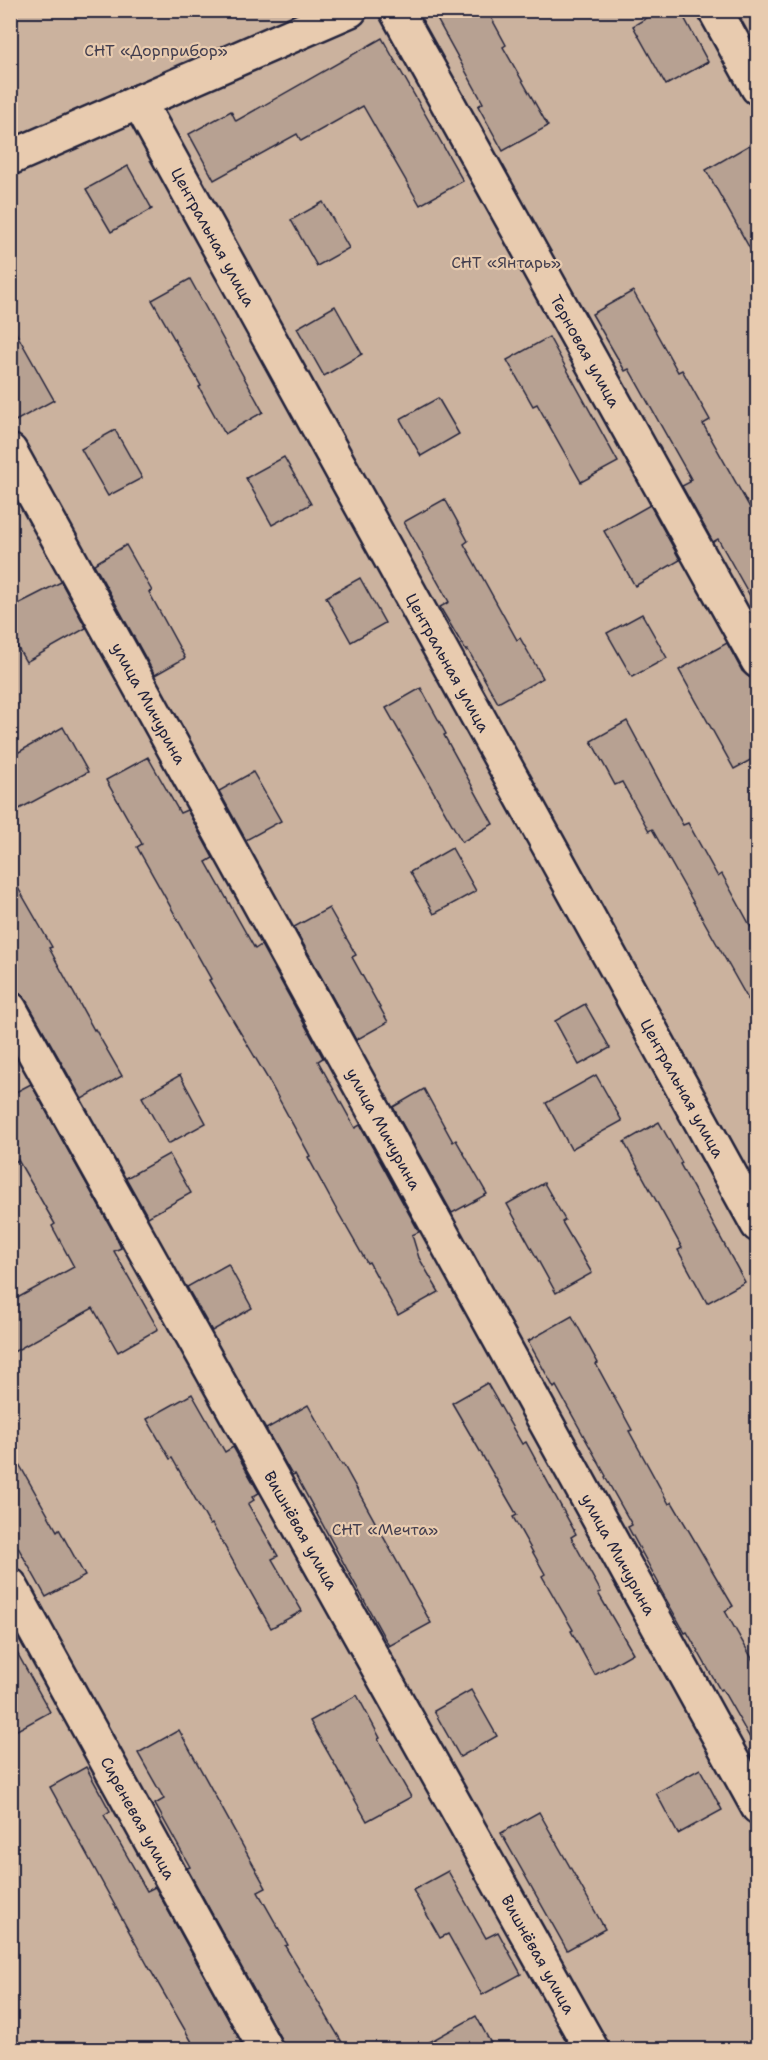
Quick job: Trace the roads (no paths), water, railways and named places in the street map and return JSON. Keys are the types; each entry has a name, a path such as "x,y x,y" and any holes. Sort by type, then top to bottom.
{"street":[{"path":"10,158 350,10"},
{"name":"Терновая улица","path":"396,10 758,661"},
{"path":"715,10 758,88"},
{"name":"Центральная улица","path":"139,102 758,1225"},
{"name":"улица Мичурина","path":"10,451 758,1807"},
{"name":"Вишнёвая улица","path":"10,1009 592,2049"},
{"name":"Сиреневая улица","path":"10,1585 266,2049"}],"park label":[{"name":"СНТ «Дорприбор»","path":"156,50"},
{"name":"СНТ «Янтарь»","path":"506,262"},
{"name":"СНТ «Мечта»","path":"385,1529"}]}
